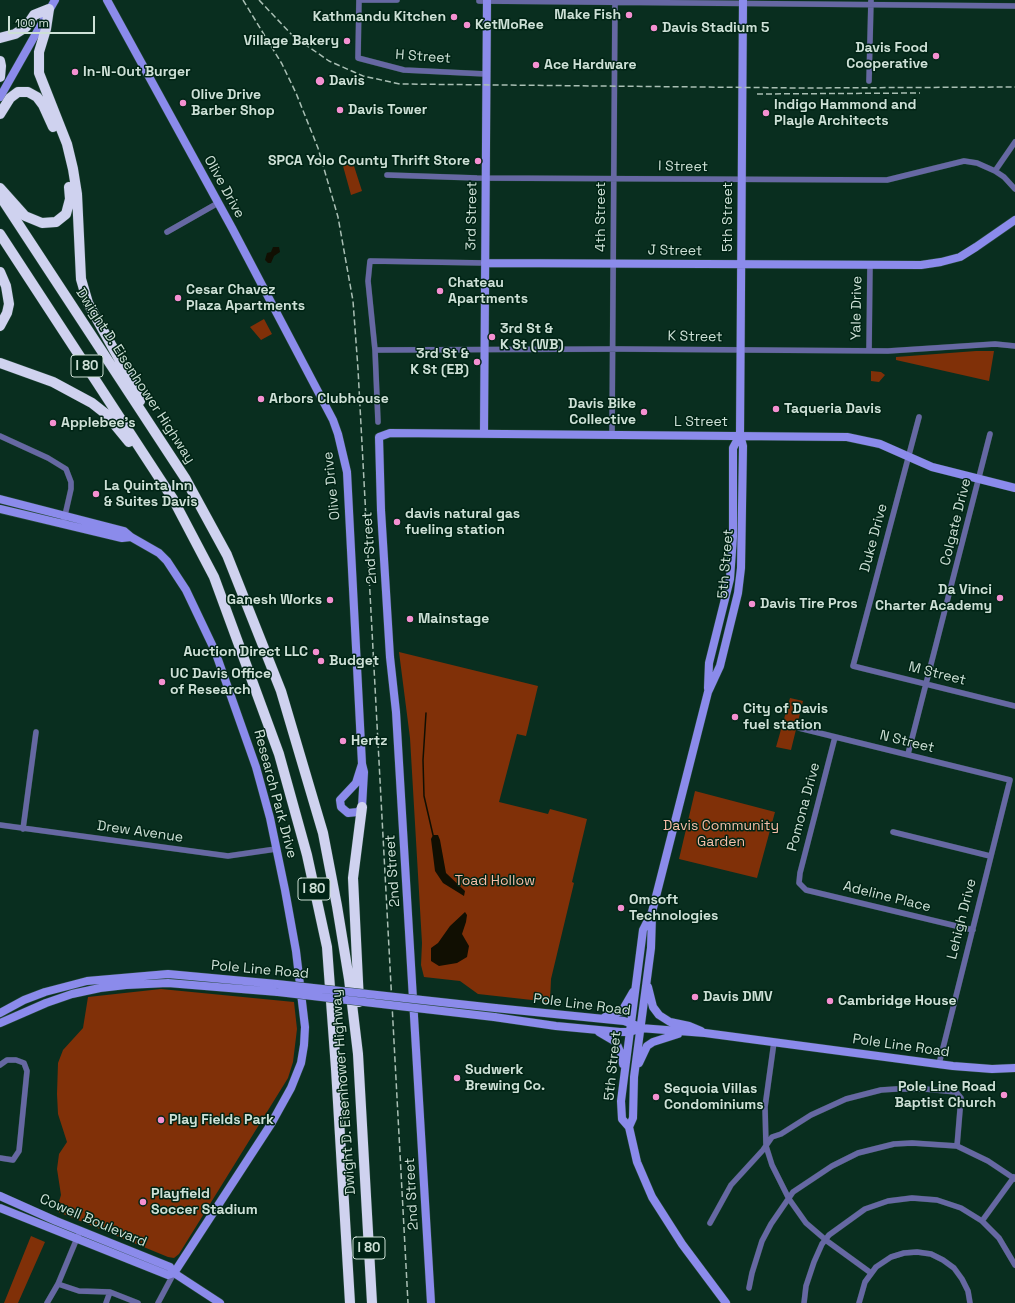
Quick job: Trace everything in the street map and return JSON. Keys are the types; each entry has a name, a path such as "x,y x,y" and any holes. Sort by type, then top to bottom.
{"highway":[{"path":"0,38 15,34 26,27 34,16 49,9"},
{"path":"49,9 46,29 39,52 40,73 67,144 73,170 77,194 80,279 88,303 134,386 146,417"},
{"path":"0,61 2,66 0,77"},
{"path":"0,114 10,98 18,92 28,92 40,100 54,129 62,154 70,190 69,207 66,214 56,222 34,222 25,216 0,188"},
{"name":"Dwight D. Eisenhower Highway","path":"0,196 185,478 227,555 280,691 323,834 346,957 358,1054 372,1303"},
{"name":"Dwight D. Eisenhower Highway","path":"0,234 173,499 214,577 278,754 307,855 327,947 350,1303"},
{"path":"0,272 6,286 9,304 7,313 0,326"},
{"path":"0,363 54,382 82,397 106,414 173,499"},
{"path":"358,1054 359,1009 353,878 362,806"}],"street":[{"path":"0,96 49,9 56,0"},
{"name":"Olive Drive","path":"107,0 218,203 333,420 342,447 347,472 362,764 364,772 362,806 358,812 350,813 342,810 340,803 342,797 356,783 362,764"},
{"path":"359,0 397,0"},
{"name":"H Street","path":"359,0 358,58 404,70 486,74"},
{"path":"484,1 871,3 1015,6"},
{"name":"3rd Street","path":"484,1 486,74 484,433"},
{"name":"4th Street","path":"612,434 615,1"},
{"name":"5th Street","path":"726,1303 682,1244 652,1197 637,1162 629,1127 622,1118 622,1101 624,1074 643,930 652,912 708,692 710,663 730,579 733,448 740,435 743,2"},
{"path":"869,81 871,3"},
{"path":"995,171 1015,142"},
{"name":"I Street","path":"387,175 486,178 887,180 964,161 977,163 995,171 1004,177 1015,189"},
{"path":"167,232 218,203"},
{"name":"J Street","path":"375,350 368,281 370,261 613,264 921,264 941,262 960,257 976,248 1015,220"},
{"name":"Yale Drive","path":"869,351 870,265"},
{"name":"K Street","path":"375,350 612,349 869,351 935,349 995,344 1015,345"},
{"path":"375,350 378,422"},
{"name":"Duke Drive","path":"853,666 919,417"},
{"name":"L Street","path":"379,437 390,433 847,437 880,444 932,466 1015,488"},
{"name":"Colgate Drive","path":"908,754 990,434"},
{"path":"0,436 48,458 66,470 71,482 71,489 64,520"},
{"name":"2nd Street","path":"379,437 380,510 390,657 396,712 431,1303"},
{"name":"Research Park Drive","path":"0,499 64,520"},
{"name":"Research Park Drive","path":"0,509 124,531 131,537 147,545 167,561 186,590 215,651 243,726 262,786 296,951 305,1026 301,1063 291,1088 270,1124 174,1273"},
{"name":"M Street","path":"853,666 1015,706"},
{"name":"N Street","path":"799,728 1010,780"},
{"path":"23,828 36,732"},
{"name":"Pomona Drive","path":"799,883 800,873 835,737"},
{"name":"Lehigh Drive","path":"939,1064 1010,780"},
{"name":"Drew Avenue","path":"0,825 228,856 276,849"},
{"path":"892,832 990,856"},
{"name":"Adeline Place","path":"799,883 806,890 973,930"},
{"name":"5th Street","path":"629,1127 633,1118 634,1077 651,948 652,912"},
{"name":"Pole Line Road","path":"0,1013 24,1000 45,992 87,980 168,974 591,1030 630,1032 640,1028 774,1042 939,1064 979,1068 1015,1068"},
{"path":"646,980 650,998 659,1015 670,1022 689,1026 705,1034"},
{"name":"Pole Line Road","path":"0,1023 46,1003 72,994 126,984 168,983 278,988 495,1008 631,1022 640,1028"},
{"path":"592,1018 608,1016 622,1011 636,984"},
{"path":"542,1024 544,1019 574,1021 580,1017"},
{"path":"591,1030 610,1037 616,1042 621,1054 624,1074"},
{"path":"634,1077 640,1058 647,1046 658,1039 683,1032"},
{"path":"774,1042 765,1107 766,1146 772,1165 789,1200 806,1223 826,1241 871,1273"},
{"path":"0,1065 7,1060 16,1060 24,1063 27,1071 19,1151 13,1160 0,1158"},
{"path":"710,1223 731,1185 766,1146 772,1137 781,1134 826,1107 866,1094 881,1090 911,1088 956,1092 961,1098 957,1146"},
{"path":"749,1288 753,1267 762,1241 775,1218 789,1200 793,1192 832,1166 858,1153 894,1144 918,1143 957,1146 988,1161 1014,1178 982,1221"},
{"name":"Cowell Boulevard","path":"0,1196 80,1231 170,1267 174,1273 220,1303"},
{"path":"804,1303 806,1286 814,1262 822,1244 826,1241 829,1234 864,1209 888,1201 912,1198 937,1200 961,1208 982,1221 999,1238 1015,1265"},
{"name":"Cowell Boulevard","path":"0,1208 168,1275 174,1273"},
{"path":"47,1303 58,1284 80,1231"},
{"path":"859,1303 861,1292 871,1273 883,1261 904,1253 917,1252 931,1254 954,1268 962,1278 968,1291 970,1303"},
{"path":"158,1303 174,1273"},
{"path":"58,1284 79,1291 110,1292 138,1303"},
{"path":"106,1303 110,1292"}],"green space":[{"path":"352,164 362,191 351,195 343,166"},
{"path":"264,319 272,334 261,340 250,327"},
{"path":"994,351 989,381 896,360 896,357"},
{"path":"871,371 881,372 885,375 879,382 871,381"},
{"name":"Toad Hollow","path":"399,652 538,686 526,736 517,734 499,802 548,814 550,809 587,819 572,882 574,883 551,979 550,1002 478,994 460,981 424,977 421,965 422,943 410,738"},
{"path":"790,698 803,701 791,750 776,747"},
{"name":"Davis Community Garden","path":"695,791 775,812 757,878 679,859"},
{"name":"Play Fields Park","path":"161,989 294,1002 297,1029 293,1062 288,1078 179,1254 174,1258 168,1257 56,1211 61,1195 57,1169 59,1154 67,1142 58,1114 58,1063 63,1050 83,1028 88,997"},
{"path":"31,1236 45,1242 18,1303 4,1303"}],"shaded area":[{"path":"273,247 279,247 280,252 274,256 271,263 268,263 265,260 267,253 271,252"},
{"path":"433,835 438,835 440,840 446,873 465,891 464,896 443,883 435,871 431,839"},
{"path":"465,912 467,915 462,934 469,946 467,957 457,963 439,966 431,961 431,948 438,943 450,926"}],"waterway":[{"path":"426,713 423,760 424,796 433,835"}],"railway":[{"path":"243,0 282,64 296,93 318,148 338,217 353,301 358,369 408,1303"},
{"path":"259,0 293,36 329,61 363,76 400,84 801,88 1015,87"},
{"path":"757,94 920,93"}],"place":[{"name":"Make Fish","path":"629,15"},
{"name":"Kathmandu Kitchen","path":"454,17"},
{"name":"KetMoRee","path":"467,25"},
{"name":"Davis Stadium 5","path":"654,28"},
{"name":"Village Bakery","path":"347,41"},
{"name":"Davis Food Cooperative","path":"936,56"},
{"name":"Ace Hardware","path":"536,65"},
{"name":"In-N-Out Burger","path":"75,72"},
{"name":"Davis","path":"320,81"},
{"name":"Olive Drive Barber Shop","path":"183,103"},
{"name":"Davis Tower","path":"340,110"},
{"name":"Indigo Hammond and Playle Architects","path":"766,113"},
{"name":"SPCA Yolo County Thrift Store","path":"478,161"},
{"name":"Chateau Apartments","path":"440,291"},
{"name":"Cesar Chavez Plaza Apartments","path":"178,298"},
{"name":"3rd St & K St (WB)","path":"492,337"},
{"name":"3rd St & K St (EB)","path":"477,362"},
{"name":"Arbors Clubhouse","path":"261,399"},
{"name":"Taqueria Davis","path":"776,409"},
{"name":"Davis Bike Collective","path":"644,412"},
{"name":"Applebee's","path":"53,423"},
{"name":"La Quinta Inn & Suites Davis","path":"96,494"},
{"name":"davis natural gas fueling station","path":"397,522"},
{"name":"Da Vinci Charter Academy","path":"1000,598"},
{"name":"Ganesh Works","path":"330,600"},
{"name":"Davis Tire Pros","path":"752,604"},
{"name":"Mainstage","path":"410,619"},
{"name":"Auction Direct LLC","path":"316,652"},
{"name":"Budget","path":"321,661"},
{"name":"UC Davis Office of Research","path":"162,682"},
{"name":"City of Davis fuel station","path":"735,717"},
{"name":"Hertz","path":"343,741"},
{"name":"Omsoft Technologies","path":"621,908"},
{"name":"Davis DMV","path":"695,997"},
{"name":"Cambridge House","path":"830,1001"},
{"name":"Sudwerk Brewing Co.","path":"457,1078"},
{"name":"Pole Line Road Baptist Church","path":"1004,1095"},
{"name":"Sequoia Villas Condominiums","path":"656,1097"},
{"name":"Play Fields Park","path":"161,1120"},
{"name":"Playfield Soccer Stadium","path":"143,1202"}]}
